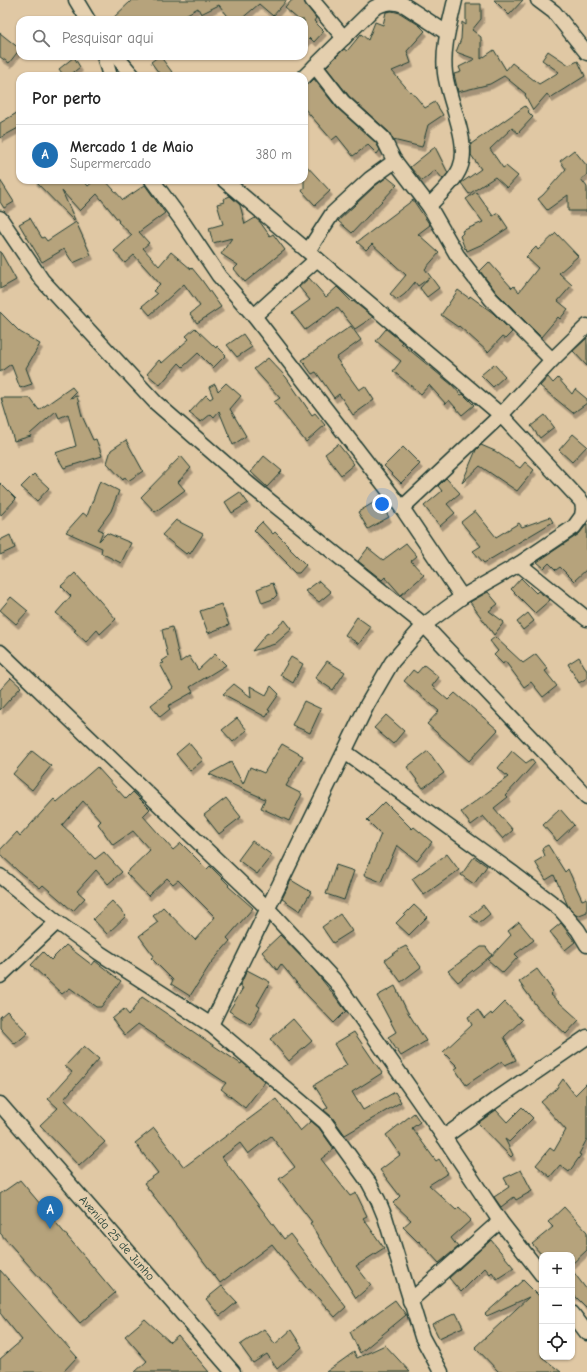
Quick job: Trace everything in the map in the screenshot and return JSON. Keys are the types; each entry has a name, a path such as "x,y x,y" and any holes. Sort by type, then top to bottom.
{"street":[{"path":"76,0 86,16"},
{"path":"312,0 344,38"},
{"path":"429,206 455,176 460,168 463,156 461,135 444,73 447,33 456,0"},
{"path":"538,0 554,12 587,53"},
{"path":"308,73 374,8 385,2 404,4 447,33"},
{"path":"105,60 109,72"},
{"path":"119,60 129,72"},
{"path":"315,66 344,103 381,136 395,161 429,206 457,255 491,299 552,360"},
{"path":"254,316 312,255 332,214 370,179 395,161"},
{"path":"155,184 219,276 254,316 402,508 462,597"},
{"path":"211,1025 367,705 392,662 424,625 462,597 519,564 574,527 582,516 583,509 582,502 501,415 230,184"},
{"path":"0,218 42,280 156,403 251,486 424,625 587,797"},
{"path":"402,508 501,415 552,360 587,326"},
{"path":"519,564 587,619"},
{"path":"0,652 268,909 336,982 444,1137 500,1221 539,1271"},
{"path":"344,752 514,874 560,909 578,930 587,945"},
{"path":"0,876 57,922 98,952 211,1025 325,1122 369,1182 378,1200 385,1217 422,1336 441,1372"},
{"path":"0,976 57,922"},
{"path":"444,1137 587,1037"},
{"name":"Avenida 25 de Junho","path":"0,1104 233,1372"},
{"path":"410,1301 500,1221"},
{"path":"575,1317 587,1333"}],"building":[{"path":"132,0 287,0 273,16 259,4 245,16 228,16 219,5 201,14 198,8 183,16 115,16"},
{"path":"292,0 304,0 316,18 314,21 324,31 314,42 310,38 308,40 308,16 294,16 285,8"},
{"path":"494,0 523,0 509,15"},
{"path":"466,4 481,4 481,19 472,30 481,37 481,59 494,50 506,70 512,63 539,84 559,72 542,60 548,51 569,65 578,61 585,76 550,98 547,94 533,110 525,95 526,94 504,76 490,84 458,92 454,74 461,72 459,67 475,59 456,52 461,39 462,22 466,25"},
{"path":"392,11 400,13 419,25 425,31 407,51 411,63 392,71 425,108 435,102 443,115 428,125 422,147 393,140 389,132 349,96 326,67 344,49 347,51 361,34 368,40 375,22 383,25 386,12"},
{"path":"0,33 16,46 16,54 9,63 0,57"},
{"path":"70,60 76,60 80,67 74,72 61,72 59,69"},
{"path":"154,60 163,60 172,72 158,72 151,62"},
{"path":"314,79 337,108 376,143 380,150 377,154 368,145 353,156 337,136 332,140 308,113 308,84"},
{"path":"525,106 533,117 518,133 512,128 490,149 503,168 506,166 518,176 507,188 495,177 469,194 461,183 481,169 471,155 471,144"},
{"path":"16,113 16,129 0,138 0,123"},
{"path":"435,147 448,173 443,179 435,170 422,181 410,167"},
{"path":"574,150 587,166 587,175 581,179 587,187 587,211 568,211 568,195 547,210 538,199 566,169 560,161"},
{"path":"308,167 330,191 315,205 302,191 304,184 308,184"},
{"path":"387,177 397,185 352,233 338,221 375,186"},
{"path":"0,180 14,202 4,208 0,202"},
{"path":"38,184 86,184 88,186 90,184 109,184 123,200 145,185 165,213 139,232 149,243 143,248 159,266 171,252 191,269 192,268 221,307 197,323 190,314 200,306 184,284 150,315 142,306 157,294 153,291 160,284 134,255 125,263 114,251 132,235 118,222 119,221 97,194 80,211 62,191 75,220 74,221"},
{"path":"476,192 493,216 498,213 508,228 485,243 467,251 460,236 463,233 462,231 483,222 466,199"},
{"path":"230,196 240,205 245,224 255,218 260,222 270,236 273,234 285,250 245,282 234,269 238,265 221,254 232,238 213,243 209,228 223,224 217,204 224,202 223,199"},
{"path":"413,200 430,225 418,234 439,253 425,269 439,288 427,297 420,288 429,278 418,286 415,282 405,294 397,300 390,294 406,275 372,244 366,250 357,242"},
{"path":"30,218 42,238 44,237 47,241 76,222 91,255 73,263 64,249 42,262 19,224"},
{"path":"556,233 578,256 559,273 572,285 558,301 568,309 560,319 558,317 541,337 497,293 480,271 489,262 512,288 514,286 519,292 538,268 526,257 536,247 538,250"},
{"path":"0,251 16,280 0,289"},
{"path":"309,278 326,297 337,287 352,302 353,301 373,317 355,329 337,307 305,330 292,313 310,300 299,287"},
{"path":"458,290 469,298 470,296 493,313 512,332 505,339 502,337 488,352 459,326 458,327 441,315"},
{"path":"0,312 20,332 40,344 26,368 32,384 20,388 11,364 0,372"},
{"path":"351,326 361,340 336,358 359,390 365,386 374,400 353,415 339,394 334,398 316,372 312,374 302,360"},
{"path":"195,328 216,348 217,346 226,355 213,368 198,353 183,367 179,363 160,385 147,374 159,360 162,363 189,339 186,336"},
{"path":"386,329 474,405 462,415 449,400 446,404 429,385 421,394 393,371 401,361 376,341"},
{"path":"243,334 252,347 237,357 227,345"},
{"path":"587,338 587,366 573,351"},
{"path":"268,358 286,377 312,415 315,413 325,425 306,442 274,402 280,398 254,369"},
{"path":"494,364 505,376 493,387 481,375"},
{"path":"548,377 553,383 558,378 572,394 575,389 587,399 587,403 573,413 540,386"},
{"path":"226,383 241,396 230,409 246,436 233,445 219,411 214,417 211,414 201,422 189,413 206,395 210,399 213,397 209,387 215,384 218,391"},
{"path":"72,387 76,392 70,398 77,396 82,416 93,440 96,439 102,456 64,468 55,453 76,446 68,414 59,418 56,411 30,434 31,436 14,441 1,398 30,398 39,410"},
{"path":"545,415 554,427 540,438 531,426"},
{"path":"573,434 587,446 572,462 559,450"},
{"path":"126,440 143,471 128,481 125,477 123,480 107,463 111,450"},
{"path":"338,444 354,464 341,475 325,454"},
{"path":"481,445 495,451 520,468 525,462 534,470 517,491 480,466 462,483 476,450"},
{"path":"403,447 420,464 401,483 384,466"},
{"path":"181,456 191,468 178,482 185,490 155,512 141,497"},
{"path":"264,456 282,471 267,487 251,472"},
{"path":"34,474 49,488 37,501 21,487"},
{"path":"446,478 460,493 447,504 455,513 440,526 424,506 442,491 438,486"},
{"path":"100,481 119,491 111,511 98,529 103,531 99,541 107,533 131,543 121,563 101,553 102,548 66,532 83,513 87,516"},
{"path":"0,483 16,499 0,516"},
{"path":"240,492 248,503 232,513 225,502"},
{"path":"378,500 389,517 368,529 358,512"},
{"path":"475,511 496,537 519,523 522,527 550,517 553,522 484,563 473,551 481,546 461,522"},
{"path":"176,520 203,534 190,554 188,552 186,554 162,535"},
{"path":"262,522 273,534 275,532 306,565 299,573 295,573 254,530"},
{"path":"587,524 587,569 574,581 560,567 556,570 549,563 544,568 537,562 579,534"},
{"path":"10,535 15,548 0,555 0,540"},
{"path":"406,543 417,556 411,561 424,575 401,595 385,577 382,580 358,561 368,548 383,560"},
{"path":"75,573 116,619 100,634 97,630 86,642 74,631 76,630 56,613 71,596 61,586"},
{"path":"521,578 536,593 538,591 550,600 535,613 511,589"},
{"path":"319,581 331,592 319,602 305,591"},
{"path":"273,583 277,595 273,599 262,603 257,589"},
{"path":"488,592 498,604 489,611 504,622 494,635 470,602"},
{"path":"11,597 28,611 16,624 0,610"},
{"path":"221,604 229,625 208,633 200,611"},
{"path":"528,613 534,621 523,630 517,622"},
{"path":"357,617 371,627 359,644 345,635"},
{"path":"285,620 292,629 275,644 252,651 266,634 271,632"},
{"path":"172,627 180,662 189,656 198,670 215,654 226,665 190,687 193,692 168,706 170,709 160,717 151,705 173,688 160,664 164,663 162,661 168,657 162,630"},
{"path":"495,637 523,663 536,654 548,669 545,671 557,686 543,697 531,682 524,687 505,661 503,664 494,655 498,651 490,641"},
{"path":"291,657 303,664 293,683 280,675"},
{"path":"579,657 587,671 587,678 579,683 568,664"},
{"path":"327,661 345,672 333,690 315,678"},
{"path":"424,665 439,677 432,686 448,700 455,693 498,730 469,761 427,724 439,711 404,681 413,670 417,673"},
{"path":"11,678 21,687 0,710 0,690"},
{"path":"234,684 251,697 250,686 266,695 271,686 279,694 268,710 270,711 266,717 223,694"},
{"path":"304,701 321,709 310,733 292,725"},
{"path":"386,715 404,731 393,744 374,728"},
{"path":"237,718 247,730 233,742 222,730"},
{"path":"189,743 203,760 190,771 176,754"},
{"path":"282,744 303,756 286,786 302,794 289,821 261,808 265,799 209,774 231,762 243,784 250,767 264,773"},
{"path":"32,751 51,766 32,790 13,774"},
{"path":"428,751 444,773 423,788 407,767"},
{"path":"512,751 526,763 532,759 535,763 506,795 508,797 494,808 513,830 503,839 483,816 471,825 461,812 508,777 498,768"},
{"path":"97,767 126,799 133,792 150,809 143,816 173,850 181,843 207,869 210,866 229,885 228,886 253,908 227,938 230,941 211,963 190,996 171,984 173,980 151,958 154,956 139,936 158,922 153,916 163,907 195,940 215,917 178,880 173,884 167,878 148,896 126,873 150,850 133,831 113,845 98,824 101,821 83,801 62,825 95,859 104,852 122,872 108,884 96,870 77,891 85,898 73,911 43,885 40,888 19,872 0,854 0,850 17,832 20,836 54,799 57,802"},
{"path":"226,798 241,817 219,834 204,815"},
{"path":"385,802 412,829 414,827 432,842 417,861 397,845 381,882 364,875 381,834 367,820"},
{"path":"560,809 574,825 557,841 543,825"},
{"path":"252,841 272,855 257,874 238,860"},
{"path":"548,845 565,872 568,869 582,900 587,898 587,912 577,916 568,906 554,875 546,880 535,862 545,856 542,848"},
{"path":"447,854 459,870 424,895 412,879"},
{"path":"474,857 487,866 474,884 461,875"},
{"path":"336,865 354,871 344,900 326,894"},
{"path":"291,880 311,892 300,911 282,899"},
{"path":"112,901 126,916 107,934 93,919"},
{"path":"414,905 427,917 409,935 396,923"},
{"path":"483,905 490,914 479,923 470,916"},
{"path":"340,914 352,931 333,943 322,927"},
{"path":"519,922 534,940 515,954 518,957 503,973 488,960 511,935 508,931"},
{"path":"561,923 575,942 565,950 550,932"},
{"path":"280,935 315,971 346,1011 334,1023 307,995 281,964 277,970 262,952"},
{"path":"66,945 92,965 95,961 121,981 101,1007 96,1007 70,988 62,994 31,965 43,952 51,960"},
{"path":"406,946 421,967 401,982 385,960"},
{"path":"481,947 486,947 492,955 458,982 448,971"},
{"path":"537,969 553,991 550,994 579,1020 566,1034 538,1008 519,982"},
{"path":"247,970 270,982 257,1005 260,1007 250,1024 229,1011 243,988 240,986"},
{"path":"395,986 407,1011 426,1041 401,1056 388,1037 396,1032 377,996"},
{"path":"142,997 241,1064 242,1062 265,1082 245,1108 221,1089 226,1083 138,1024 125,1035 112,1019 124,1009 129,1015"},
{"path":"505,1002 522,1020 504,1037 516,1060 505,1065 502,1061 466,1085 455,1069 458,1067 443,1052 472,1025 468,1017 478,1010 484,1019 491,1013 492,1015"},
{"path":"7,1011 28,1033 15,1044 0,1028 0,1017"},
{"path":"293,1019 312,1041 289,1061 270,1039"},
{"path":"354,1032 382,1073 352,1092 363,1110 395,1092 401,1102 345,1135 332,1117 324,1110 328,1107 314,1085 347,1065 334,1044"},
{"path":"84,1046 99,1059 64,1099 105,1142 79,1166 40,1125 58,1108 48,1099 72,1072 65,1066"},
{"path":"563,1079 575,1095 587,1083 587,1139 579,1154 581,1155 569,1172 560,1165 550,1177 536,1165 550,1148 554,1151 566,1130 541,1102 556,1089"},
{"path":"276,1099 300,1131 311,1121 319,1128 334,1149 321,1159 350,1196 356,1193 367,1216 363,1218 384,1248 356,1266 371,1285 356,1298 310,1223 312,1222 279,1179 295,1167 271,1136 248,1154 240,1143 222,1157 284,1239 290,1234 346,1307 335,1317 310,1289 308,1290 272,1244 220,1283 144,1183 158,1173 135,1143 154,1128 184,1167"},
{"path":"522,1107 533,1118 509,1142 505,1139 513,1155 511,1157 478,1123 496,1110 507,1122"},
{"path":"414,1113 420,1122 412,1128 436,1161 439,1159 448,1173 429,1185 456,1210 459,1207 471,1220 451,1238 458,1247 439,1263 419,1241 418,1242 403,1227 411,1220 393,1203 400,1196 380,1170 400,1155 386,1135"},
{"path":"521,1170 532,1191 516,1200 514,1197 501,1207 494,1197 509,1187 504,1178"},
{"path":"20,1180 115,1293 80,1323 0,1233 0,1194"},
{"path":"564,1207 587,1232 587,1250 575,1261 575,1252 539,1252 532,1244 553,1227 548,1222"},
{"path":"491,1240 514,1268 497,1279 492,1272 490,1274 485,1268 461,1292 449,1278"},
{"path":"0,1270 77,1357 63,1372 0,1372 0,1359 22,1340 0,1313"},
{"path":"575,1274 587,1290 587,1308 575,1296"},
{"path":"523,1280 539,1296 539,1360 546,1360 561,1372 499,1372 475,1347 529,1297 487,1316 485,1314"},
{"path":"222,1286 237,1302 220,1316 206,1299"},
{"path":"395,1300 406,1315 360,1353 350,1332"},
{"path":"456,1313 463,1327 439,1338 432,1324"},
{"path":"145,1319 170,1342 178,1335 209,1372 135,1372 147,1361 125,1336"},
{"path":"264,1329 275,1344 291,1330 302,1347 277,1369 267,1354 253,1363 240,1345"},
{"path":"385,1345 410,1372 326,1372 354,1352 357,1358"}],"place":[{"name":"Mercado 1 de Maio","path":"50,1229"}]}
